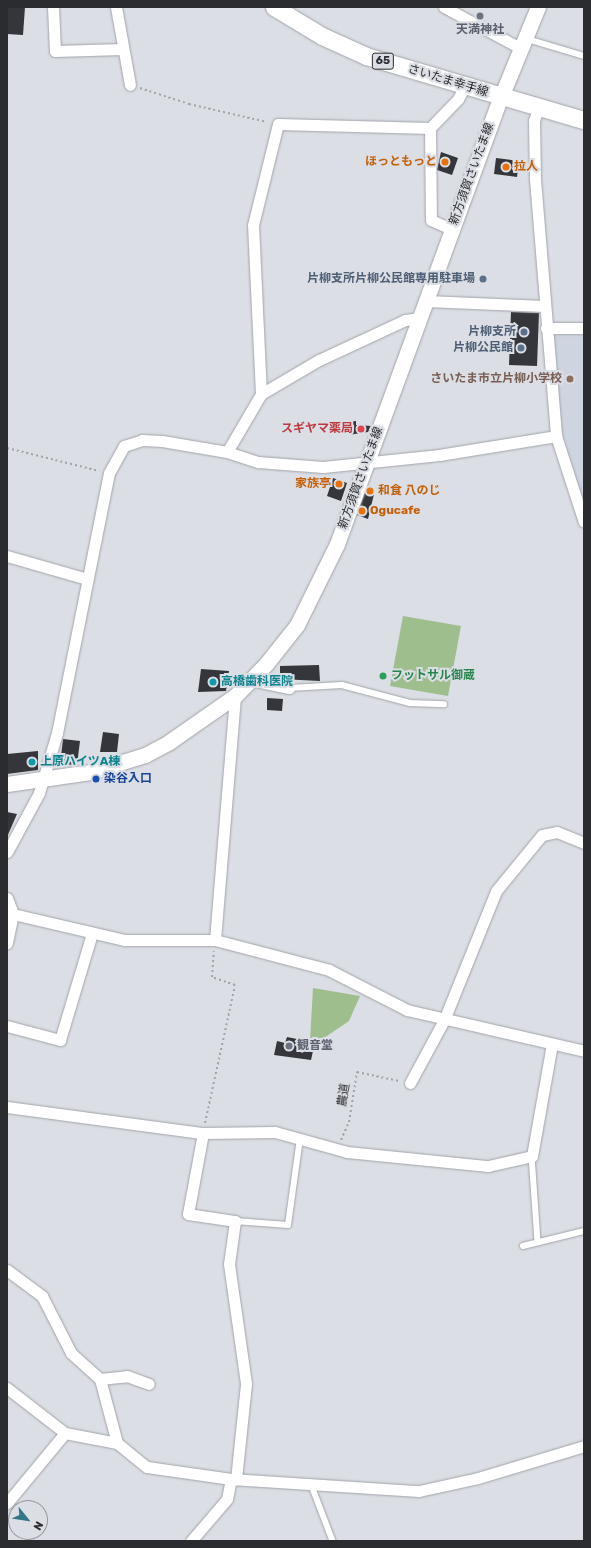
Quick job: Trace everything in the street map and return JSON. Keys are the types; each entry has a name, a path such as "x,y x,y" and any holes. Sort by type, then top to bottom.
{"main road":[{"name":"さいたま幸手線","path":"274,7 340,45 464,87 584,120"},
{"name":"新方須賀さいたま線","path":"7,784 43,781 144,755 191,729 235,696 252,680 282,646 311,600 366,463 420,318 451,229 522,43 538,7"}],"street":[{"path":"54,7 55,51 123,49"},
{"path":"116,7 130,85"},
{"path":"444,7 522,43"},
{"path":"451,229 431,220 430,128 458,99 464,87"},
{"path":"538,107 534,121 535,179 544,306 556,436 584,522"},
{"path":"261,394 253,225 278,124 430,128"},
{"path":"426,301 544,306"},
{"path":"227,452 261,394 319,360 405,320 420,318"},
{"path":"546,328 584,328"},
{"path":"7,852 43,781 57,733 109,473 124,446 142,440 227,452 258,462 294,465 366,463 556,436"},
{"path":"7,556 87,579"},
{"path":"252,680 289,688"},
{"path":"215,940 235,696"},
{"path":"410,1083 444,1020 496,891 542,835 557,832 584,843"},
{"path":"7,898 13,914 7,944"},
{"path":"13,914 125,940 215,940 329,970 408,1010 444,1020 584,1050"},
{"path":"7,1026 60,1040 92,933"},
{"path":"7,1107 203,1133 275,1132 337,1149 488,1166 532,1156 552,1044"},
{"path":"191,1541 227,1499 233,1479 246,1384 229,1264 235,1221 188,1214 203,1133"},
{"path":"7,1270 42,1296 71,1353 100,1379 117,1443"},
{"path":"100,1379 127,1376 149,1384"},
{"path":"7,1388 65,1433 117,1443 148,1468 233,1479 312,1486 419,1491 478,1478 584,1446"},
{"path":"7,1503 65,1433"}],"lane":[{"path":"522,43 584,56"},
{"path":"289,688 342,685 410,703 444,704"},
{"path":"235,1221 288,1225 300,1138"},
{"path":"532,1156 538,1241"},
{"path":"523,1246 538,1241 584,1231"},
{"path":"312,1486 333,1541"}],"path":[{"path":"130,85 189,104 278,124"},
{"path":"7,448 109,473"},
{"path":"203,1133 236,985 212,977 215,940"},
{"name":"農道","path":"337,1149 349,1122 357,1072 410,1083"}],"shaded area":[{"name":"さいたま市立片柳小学校","path":"584,333 584,500 580,500 563,443 553,335"}],"green space":[{"path":"403,616 461,626 448,696 390,686"},
{"path":"313,988 360,996 349,1021 318,1042 310,1041"}],"building":[{"path":"7,7 25,7 23,35 7,34"},
{"path":"441,152 458,158 452,175 437,170"},
{"path":"496,158 519,161 517,177 494,174"},
{"path":"511,312 539,313 537,366 509,365"},
{"path":"356,421 356,425 371,426 368,432 348,435 347,422"},
{"path":"333,478 347,483 341,501 327,496"},
{"path":"367,487 375,490 368,519 357,515"},
{"path":"319,665 320,681 280,679 280,666"},
{"name":"高橋歯科医院","path":"201,669 229,671 226,691 198,692"},
{"path":"267,698 283,699 282,711 267,710"},
{"path":"103,732 119,734 117,752 100,752"},
{"path":"63,739 80,741 77,765 60,764"},
{"path":"38,751 38,770 7,774 7,754"},
{"path":"7,812 17,814 7,837"},
{"name":"観音堂","path":"287,1037 302,1040 300,1049 313,1051 311,1060 274,1055 277,1041 285,1043"}],"place":[{"name":"天満神社","path":"480,16"},
{"name":"ほっともっと","path":"445,162"},
{"name":"拉人","path":"506,167"},
{"name":"片柳支所片柳公民館専用駐車場","path":"483,279"},
{"name":"片柳支所","path":"524,332"},
{"name":"片柳公民館","path":"521,348"},
{"name":"さいたま市立片柳小学校","path":"570,379"},
{"name":"スギヤマ薬局","path":"361,429"},
{"name":"家族亭","path":"339,484"},
{"name":"和食 八のじ","path":"370,491"},
{"name":"Ogucafe","path":"362,511"},
{"name":"フットサル御蔵","path":"383,676"},
{"name":"高橋歯科医院","path":"213,682"},
{"name":"上原ハイツA棟","path":"32,762"},
{"name":"染谷入口","path":"96,779"},
{"name":"観音堂","path":"289,1046"}]}
